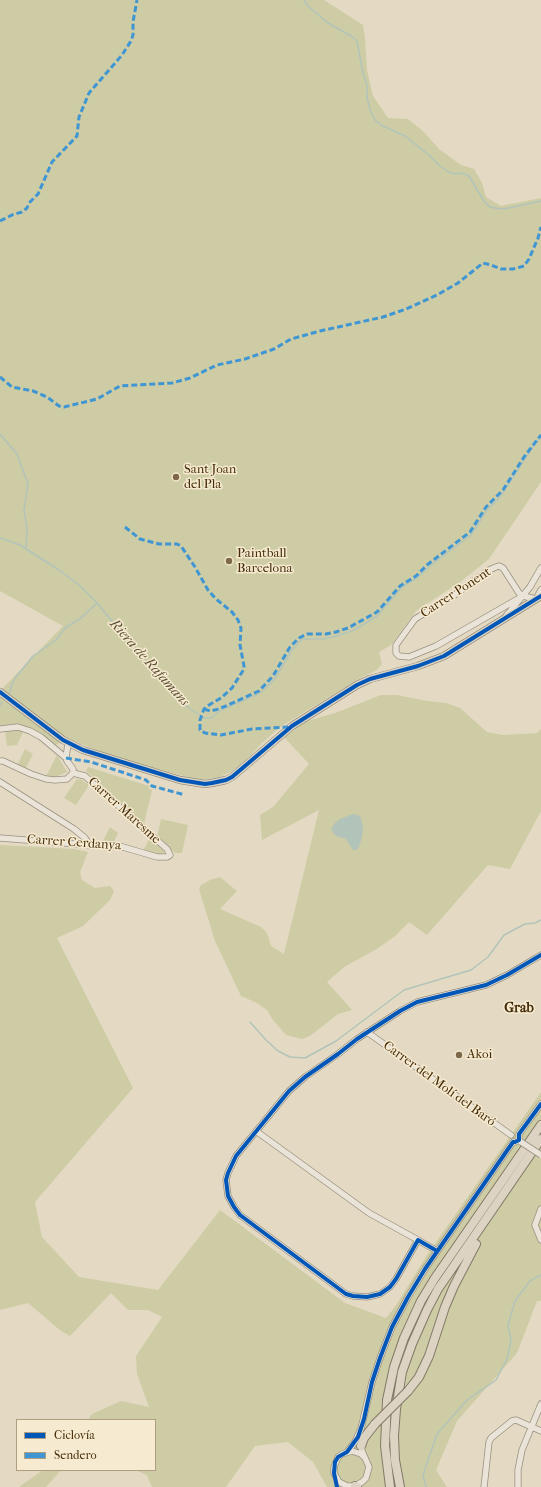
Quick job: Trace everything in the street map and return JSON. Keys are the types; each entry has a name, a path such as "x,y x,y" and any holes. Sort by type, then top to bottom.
{"highway":[{"path":"390,1487 385,1446 387,1400 394,1367 404,1338 421,1301 435,1278 541,1124"},
{"path":"400,1487 395,1460 394,1436 398,1390 402,1372 412,1344 426,1310 438,1289 541,1139"},
{"path":"362,1446 364,1438 375,1424 408,1391 418,1378 429,1356 445,1307 454,1286 490,1214"}],"main road":[{"path":"0,692 66,742 92,753 180,780 204,784 221,782 232,777 292,726 357,685 370,679 438,659 538,598"}],"street":[{"name":"Carrer Ponent","path":"499,566 503,568 519,593 523,596 436,646 409,657 399,656 396,653 396,645 415,619 496,567 499,566"},
{"name":"Carrer Ponent","path":"504,619 523,596 541,568"},
{"path":"523,596 538,598 541,590"},
{"path":"0,729 14,727 30,731 41,737 66,758 73,769 73,773 66,779 46,779 0,761"},
{"path":"58,750 66,742"},
{"path":"66,742 66,758"},
{"name":"Carrer Maresme","path":"73,773 85,776 166,849 170,855"},
{"path":"0,782 74,829 85,838 90,845"},
{"name":"Carrer Cerdanya","path":"0,838 122,846 157,857 167,857 170,855"},
{"path":"418,1240 396,1279 384,1291 380,1294 367,1297 353,1296 340,1291 247,1221 234,1207 227,1189 228,1173 236,1156 278,1104 298,1083 367,1032 400,1010 417,1002 486,985 508,975 541,955"},
{"name":"Carrer del Molí del Baró","path":"367,1032 511,1135"},
{"path":"337,1487 334,1473 335,1462 338,1457 347,1452 355,1442 361,1429 372,1382 392,1327 411,1292 437,1251 513,1142 520,1139 541,1104"},
{"path":"256,1131 369,1213 437,1251"},
{"path":"513,1142 510,1139 511,1135 515,1133 520,1139 541,1155"},
{"path":"541,1209 535,1225 541,1240"},
{"path":"518,1487 518,1470 521,1455 531,1426 541,1404"},
{"path":"484,1487 489,1442 491,1438 515,1420 541,1431"},
{"path":"336,1478 343,1484 353,1487 362,1482 368,1473 369,1467 364,1457 361,1429"},
{"path":"347,1452 356,1452 364,1457"}],"green space":[{"path":"0,0 324,0 363,25 367,70 373,96 388,118 408,119 423,131 439,149 461,165 474,169 482,183 486,197 501,206 541,198 541,482 489,559 460,582 416,611 391,645 379,652 382,664 377,670 362,677 280,727 248,758 232,771 218,778 198,780 114,757 67,738 56,745 38,732 26,727 13,724 0,726 0,691 63,626 0,591"},
{"path":"381,695 397,695 446,703 460,708 487,732 503,735 537,733 541,729 541,811 510,869 488,865 427,935 409,922 394,937 375,950 344,967 327,982 352,1010 338,1014 310,1036 302,1039 286,1035 273,1020 267,1010 257,1003 241,996 215,941 199,889 201,885 220,877 237,891 220,909 261,927 267,933 271,946 284,954 319,810 262,840 260,815 273,807 309,764 284,737 307,721 335,713"},
{"path":"5,730 24,730 17,745 7,746"},
{"path":"25,749 33,754 26,768 18,764"},
{"path":"57,755 67,772 55,777 46,776"},
{"path":"88,767 149,786 149,789 152,790 144,824 86,771"},
{"path":"77,779 82,780 89,785 76,805 64,798"},
{"path":"161,819 188,825 182,853 175,853 157,837"},
{"path":"110,827 118,833 113,843 102,843"},
{"path":"149,839 164,850 164,853 158,854 143,851"},
{"path":"0,845 74,849 88,852 80,872 82,880 95,888 110,886 114,891 110,900 83,926 57,938 133,1088 35,1202 42,1237 79,1277 158,1290 220,1210 345,1303 386,1318 395,1307 427,1255 541,1092 541,1301 537,1301 517,1353 457,1421 436,1470 447,1487 327,1487 313,1462 288,1442 255,1446 226,1487 152,1487 147,1475 137,1471 156,1471 156,1419 89,1419 92,1414 121,1401 149,1407 137,1374 136,1356 162,1317 148,1310 128,1310 111,1293 70,1336 61,1331 28,1303 0,1310"},
{"path":"42,1471 60,1471 46,1487 19,1487"}],"shaded area":[{"path":"353,814 358,815 361,818 363,828 359,847 356,850 353,850 346,839 336,836 331,829 340,819"}],"waterway":[{"path":"304,0 308,6 328,23 357,41 363,73 367,85 367,97 370,110 375,120 381,125 405,136 449,172 455,174 462,173 469,176 484,201 490,207 501,209 541,201"},
{"path":"0,434 17,454 28,484 24,510 27,529 26,549"},
{"name":"Riera de Rafamans","path":"0,538 20,545 79,585 97,603 161,681 177,694 186,706 204,718 211,718 221,710 264,690 274,680 292,650 302,639 323,639 337,636 354,630 377,616 402,587 418,577 471,535 487,510 500,497 541,436"},
{"path":"10,692 16,677 33,656 56,640 65,628 81,618 96,604"},
{"path":"250,1022 278,1051 290,1057 305,1058 336,1041 404,990 471,970 488,957 504,935 525,924 535,923 541,920"},
{"path":"426,1487 423,1475 437,1434 467,1400 496,1380 507,1359 511,1341 508,1325 515,1301 530,1281 541,1275"}],"marked path":[{"path":"0,221 22,212 27,208 29,203 38,194 52,162 77,136 79,117 89,93 122,55 131,41 137,0"},
{"path":"0,377 12,387 33,391 47,397 59,406 64,407 97,399 120,386 172,383 190,378 217,365 245,359 274,349 291,339 383,317 406,309 437,295 458,283 483,263 501,269 513,269 524,266 529,259 541,227"},
{"path":"204,709 210,711 219,709 259,691 273,676 290,647 299,638 307,634 326,634 336,632 348,628 377,612 400,586 416,576 427,565 470,532 486,507 503,490 524,457 541,435"},
{"path":"125,527 140,539 159,544 177,544 181,546 208,590 216,599 232,612 238,620 241,628 240,645 244,669 232,688 221,698 204,709 200,720 200,730 205,733 221,735 252,729 288,727"},
{"path":"66,758 91,762 146,780 152,786 185,795"}],"cycle path":[{"path":"0,692 63,740 83,750 180,780 205,784 212,783 232,777 292,726 357,685 370,679 418,666 444,656 541,596"},
{"path":"437,1251 418,1240 390,1287 380,1294 367,1297 346,1294 240,1215 228,1196 226,1180 228,1173 236,1156 289,1091 305,1077 357,1039 400,1011 417,1002 486,985 507,975 541,955"},
{"path":"337,1487 334,1473 335,1462 338,1457 347,1452 358,1437 364,1419 372,1382 392,1327 425,1269 513,1142 519,1140 519,1134 541,1104"}],"place":[{"name":"Sant Joan del Pla","path":"176,477"},
{"name":"Paintball Barcelona","path":"229,561"},
{"name":"Akoi","path":"459,1055"}],"district":[{"name":"Grab","path":"519,1009"}]}
